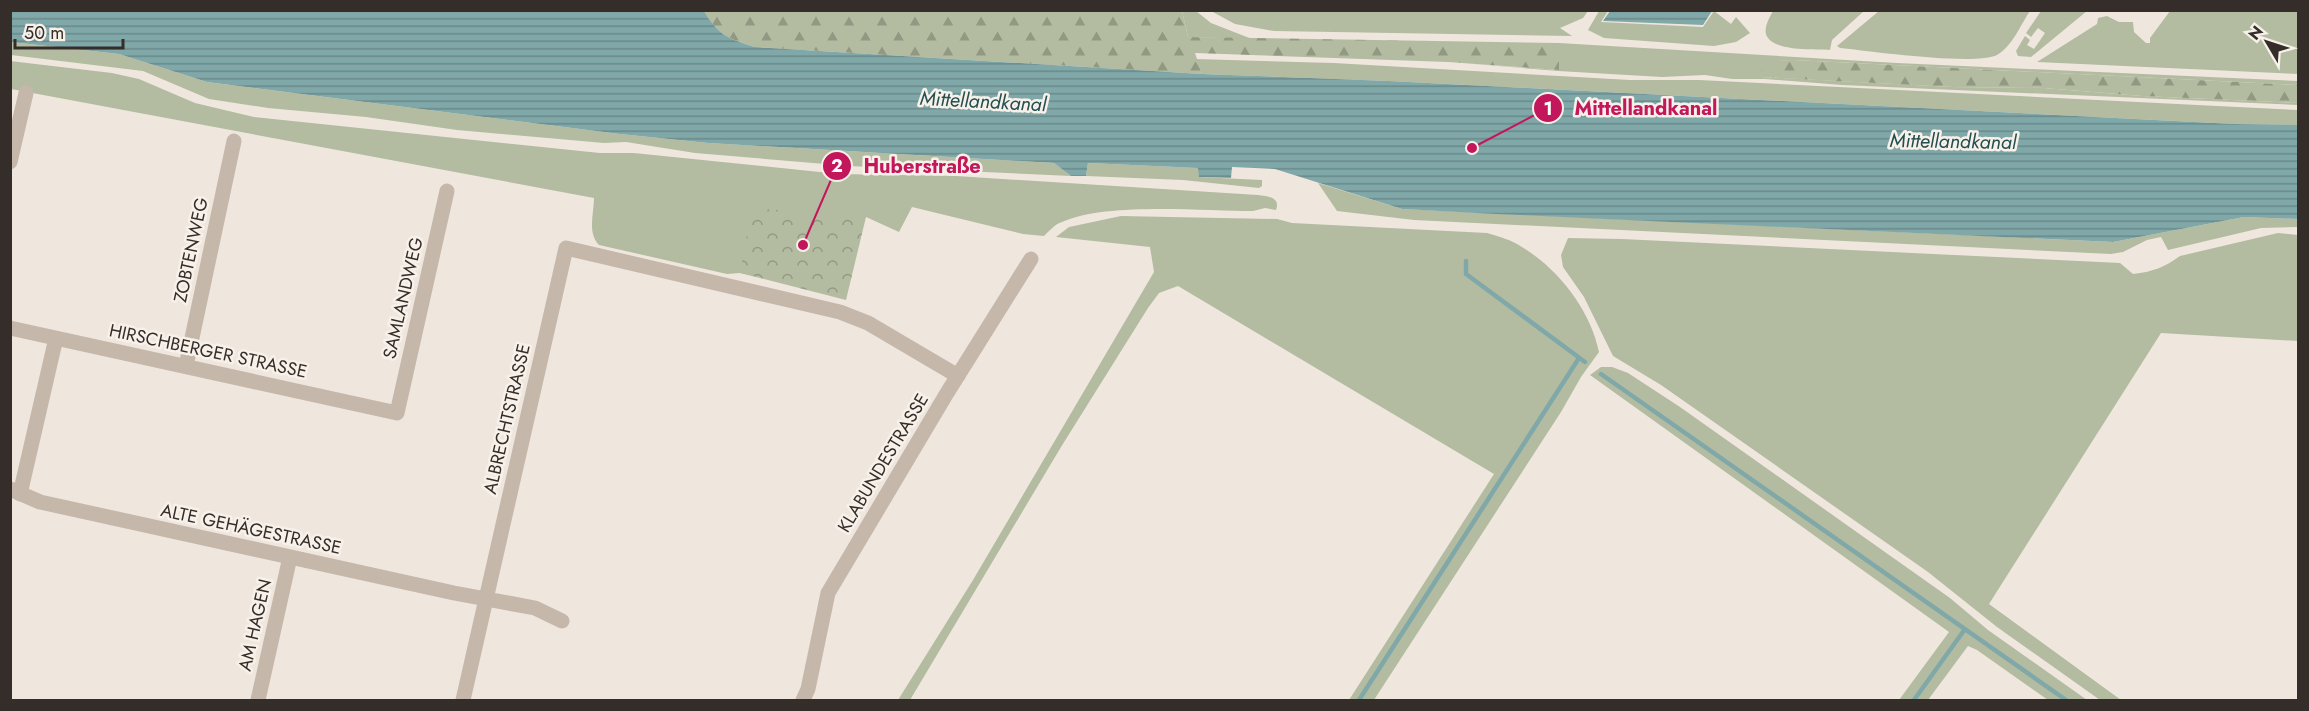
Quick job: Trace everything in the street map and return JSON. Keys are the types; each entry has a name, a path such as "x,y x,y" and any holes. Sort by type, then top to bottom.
{"street":[{"path":"10,162 26,93"},
{"name":"ZOBTENWEG","path":"186,366 234,141"},
{"name":"SAMLANDWEG","path":"397,413 447,191"},
{"name":"ALBRECHTSTRASSE","path":"463,700 566,248 840,312 868,323 957,376"},
{"name":"KLABUNDESTRASSE","path":"803,700 808,689 828,593 957,376 1030,259"},
{"name":"HIRSCHBERGER STRASSE","path":"10,328 397,413"},
{"path":"15,491 56,338"},
{"name":"ALTE GEHÄGESTRASSE","path":"15,491 40,502 486,599"},
{"name":"AM HAGEN","path":"258,700 290,557"},
{"path":"486,599 536,609 562,621"}],"green space":[{"path":"1773,10 1864,11 1832,40 1830,50 1784,47 1770,40 1766,34 1766,28"},
{"path":"703,11 1182,11 1188,37 1559,43 1559,70 1448,62 1195,53 1202,74 755,47 724,35"},
{"path":"1182,11 1196,11 1211,23 1252,39 1188,37"},
{"path":"1211,11 1588,11 1583,18 1560,28 1572,36 1274,31 1235,24"},
{"path":"1599,11 1608,11 1601,22 1703,27 1714,11 1731,24 1736,17 1750,33 1736,42 1714,46 1604,38 1588,30"},
{"path":"1879,11 2030,11 2007,47 1997,55 1985,58 1921,57 1837,46"},
{"path":"2041,11 2087,11 2031,57 2018,56 2016,51 2025,36 2030,40 2027,45 2034,49 2045,33 2038,28 2031,37 2026,33"},
{"path":"2170,11 2298,11 2298,74 2037,62 2097,24 2098,18 2107,16 2119,22 2133,22 2134,32 2146,43 2150,43 2150,38"},
{"path":"11,42 119,54 207,82 708,143 1054,163 1071,176 849,166 695,153 626,142 604,143 457,130 366,117 268,108 209,99 143,71 11,55"},
{"path":"1559,43 1897,63 2298,81 2298,85 1794,60 1761,62 1762,77 1952,87 2044,88 2142,96 2298,103 2298,105 1842,85 1732,79 1705,75 1662,77 1558,71 1461,63 1559,70"},
{"path":"1196,59 1334,63 1630,80 1699,80 2298,110 2298,125 2234,124 1389,81 1202,74"},
{"path":"1794,60 2298,85 2298,103 2142,96 2044,88 1952,87 1761,77 1761,61"},
{"path":"10,61 112,73 139,79 195,103 254,117 600,153 634,153 839,174 956,176 1258,195 1272,198 1277,202 1277,206 1276,210 1265,208 1253,211 1155,209 1103,212 1059,223 1044,236 1023,234 912,207 899,232 866,217 769,279 740,273 727,274 599,245 592,229 594,198 11,89"},
{"path":"1088,163 1199,168 1199,177 1262,180 1262,186 1259,188 1183,180 1086,176"},
{"path":"1318,183 1402,209 2113,242 2244,217 2298,219 2298,227 2261,228 2168,250 2161,237 2147,240 2123,252 2111,254 1414,220 1337,211"},
{"path":"752,208 866,217 846,300 740,273"},
{"path":"1121,216 1277,219 1292,223 1487,233 1517,244 1545,264 1569,290 1588,320 1599,352 1374,700 1349,700 1494,474 1178,286 1159,293 1148,308 1061,447 910,700 898,700 973,580 1154,272 1150,247 1056,237 1069,227"},
{"path":"2278,233 2298,235 2298,341 2161,333 1989,604 2121,700 2100,700 1997,627 1928,572 1661,385 1613,356 1584,297 1563,267 1561,255 1568,238 1622,239 2120,263 2133,274 2158,268 2180,256"},
{"path":"1601,367 1612,367 1628,373 1680,407 1950,598 1988,630 2087,700 2048,700 1968,646 1928,700 1899,700 1949,632 1590,375"}],"water":[{"path":"11,10 703,10 719,31 737,41 755,47 1202,74 1389,81 2234,124 2298,125 2298,219 2244,217 2113,242 1402,209 1275,169 1232,167 1231,178 1199,177 1198,168 1088,163 1086,176 1071,176 1054,163 708,143 207,82 119,54 11,42"},
{"path":"1610,11 1712,11 1703,25 1603,21"}],"waterway":[{"path":"1466,261 1466,274 1585,362"},
{"path":"1359,700 1579,358"},
{"path":"1601,374 2066,700"},
{"path":"1914,700 1965,629"}],"place":[{"name":"Mittellandkanal","path":"1472,148"},
{"name":"Huberstraße","path":"803,245"}]}
